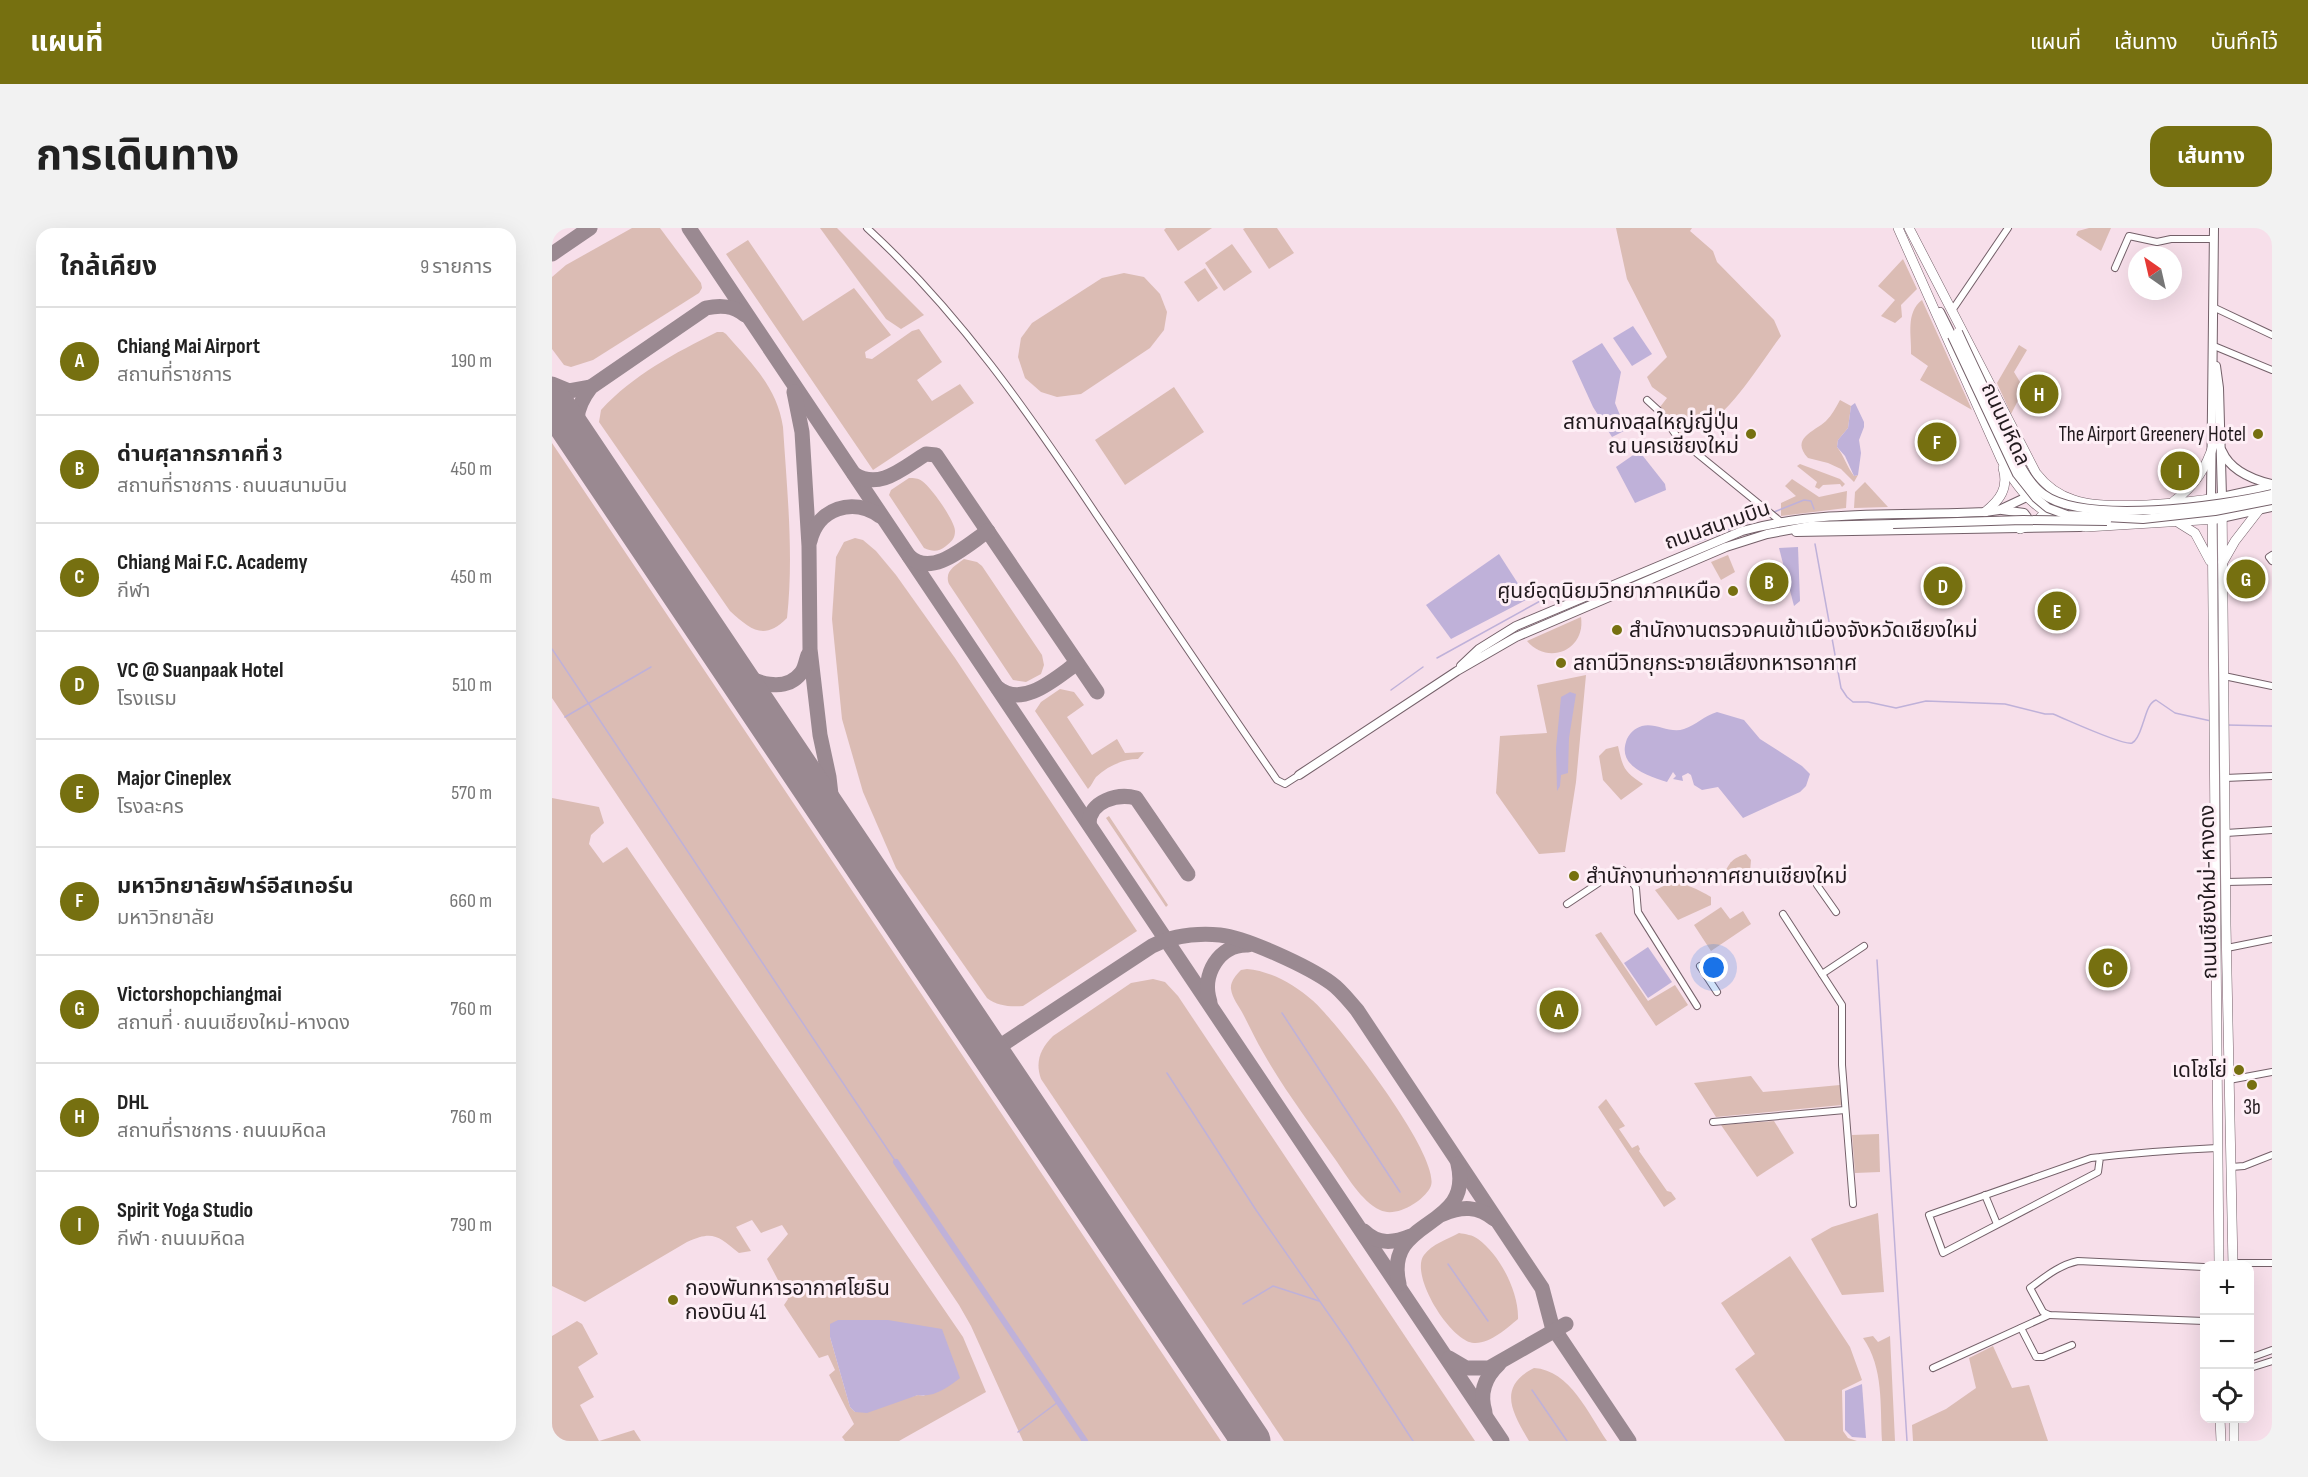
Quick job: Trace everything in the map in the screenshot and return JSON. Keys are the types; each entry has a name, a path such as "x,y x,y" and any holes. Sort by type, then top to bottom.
{"main road":[{"name":"ถนนมหิดล","path":"1899,228 2024,471 2042,493 2071,507 2129,510 2200,505 2272,494"},
{"name":"ถนนมหิดล","path":"1899,228 2001,459 2014,483 2026,498 2046,513 2086,527 2217,519 2272,507"},
{"name":"ถนนมหิดล","path":"1909,228 2037,473 2050,487 2076,501 2098,505 2211,499 2272,485"},
{"path":"2214,228 2215,308 2211,388 2222,497 2217,519"},
{"name":"ถนนมหิดล","path":"1914,238 2012,466 2036,498 2048,508 2067,515 2144,519 2216,511 2272,501"},
{"path":"1994,441 1998,444 2009,443 2014,439 2015,432"},
{"path":"2217,445 2225,458 2240,471 2272,485"},
{"path":"2217,445 2211,499 2217,519"},
{"path":"2172,502 2186,492 2203,472 2217,445"},
{"path":"1985,512 2004,490 2005,475 2001,459"},
{"name":"ถนนสนามบิน","path":"1457,671 1479,649 1516,626 1774,516 1985,512 1999,510 2050,487"},
{"path":"2023,528 2046,513 2052,498 2050,487"},
{"path":"1999,510 2024,513 2027,517 2023,528"},
{"path":"2179,523 2194,533 2218,565 2259,510"},
{"name":"ถนนสนามบิน","path":"1299,775 1457,671 1510,640 1554,619 1726,547 1816,525 2023,520 2092,522 2144,519"},
{"name":"ถนนเชียงใหม่-หางดง","path":"2217,519 2224,676 2226,925 2233,1261"},
{"name":"ถนนสนามบิน","path":"1784,531 1816,533 2086,527"},
{"name":"ถนนเชียงใหม่-หางดง","path":"2218,565 2214,728 2219,1261"},
{"path":"2215,926 2226,925"},
{"path":"2220,1423 2221,1441"},
{"path":"2234,1423 2234,1441"}],"street":[{"path":"867,228 943,307 998,372 1277,780 1285,784 1299,775"},
{"path":"1953,309 2008,228"},
{"path":"2115,268 2129,236 2157,242 2170,239 2214,239"},
{"path":"2215,308 2272,335"},
{"path":"2214,346 2272,370"},
{"path":"1647,400 1659,411 1678,438 1774,516"},
{"path":"2272,555 2269,557 2272,561"},
{"path":"2224,676 2272,686"},
{"path":"2225,778 2272,776"},
{"path":"2226,833 2272,830"},
{"path":"1567,904 1618,870 1623,870 1636,888 1638,912 1697,1006"},
{"path":"2226,882 2272,881"},
{"path":"1817,885 1836,912"},
{"path":"1783,915 1842,1005 1842,1065 1852,1204"},
{"path":"2227,948 2272,939"},
{"path":"1822,974 1864,946"},
{"path":"1700,966 1717,992"},
{"path":"2229,1080 2272,1072"},
{"path":"1713,1122 1845,1110"},
{"path":"2100,1157 2098,1172 1943,1253 1929,1215 2100,1157 2148,1151 2217,1148"},
{"path":"2231,1167 2244,1166 2272,1155"},
{"path":"1985,1195 1997,1224"},
{"path":"2200,1267 2078,1261 2060,1267 2030,1288 2043,1312 2049,1315 2200,1321"},
{"path":"2254,1263 2272,1263"},
{"path":"1933,1368 2049,1315"},
{"path":"2021,1328 2036,1357 2043,1357 2072,1345"},
{"path":"2254,1357 2272,1350"},
{"path":"2254,1367 2272,1361"}],"shaded area":[{"path":"632,228 660,228 701,283 702,288 699,293 593,360 571,367 564,365 552,349 552,277 566,265"},
{"path":"820,228 837,228 924,315 901,329 886,319"},
{"path":"1166,228 1212,228 1178,251 1164,230"},
{"path":"1277,228 1294,253 1269,269 1243,229"},
{"path":"1616,228 1692,228 1690,231 1713,251 1717,262 1774,320 1781,336 1735,399 1701,430 1694,424 1681,437 1660,407 1667,398 1652,387 1647,377 1667,357 1627,279"},
{"path":"2089,228 2111,228 2101,251 2076,235 2078,231"},
{"path":"748,240 803,321 854,288 891,335 865,352 866,358 872,359 912,331 919,329 942,362 917,380 932,401 960,384 974,403 873,470 726,254"},
{"path":"1232,244 1252,272 1224,291 1205,263"},
{"path":"1903,259 1917,289 1901,305 1902,317 1895,323 1881,316 1895,300 1878,286"},
{"path":"1205,268 1218,288 1198,302 1184,282"},
{"path":"1124,273 1144,277 1160,294 1167,312 1164,330 1150,348 1081,394 1057,397 1041,392 1025,378 1018,357 1021,338 1032,323 1102,278"},
{"path":"1922,300 1972,410 1920,380 1928,366 1911,354 1910,325 1913,311"},
{"path":"1633,326 1652,354 1632,366 1613,338"},
{"path":"717,332 726,334 762,377 775,400 783,427 790,546 787,618 779,625 764,631 751,628 730,611 599,422 601,410 613,397 641,375"},
{"path":"1602,343 1621,372 1615,403 1626,430 1612,437 1593,407 1572,361"},
{"path":"2019,345 2027,350 2014,372 2020,382 2026,385 2011,414 1997,383"},
{"path":"1174,387 1204,432 1125,485 1095,440"},
{"path":"1840,400 1851,406 1848,428 1838,440 1837,447 1854,476 1858,475 1854,482 1841,469 1808,458 1803,451 1803,440 1828,419"},
{"path":"1855,403 1864,427 1859,440 1861,453 1858,475 1854,476 1845,456 1837,447 1838,440 1848,428 1851,406"},
{"path":"552,443 1221,1441 1023,1441 971,1326 959,1305 552,698"},
{"path":"1639,451 1665,484 1666,490 1635,503 1616,467"},
{"path":"1800,464 1840,479 1845,484 1842,487 1840,484 1823,485 1819,489 1815,487 1817,482 1797,466"},
{"path":"909,478 919,479 926,484 942,504 954,526 955,531 950,543 938,550 924,548 889,495 891,490"},
{"path":"1792,479 1819,497 1847,491 1846,508 1781,516 1781,503 1796,496 1785,486"},
{"path":"1865,482 1888,507 1854,508 1855,492"},
{"path":"855,538 863,540 876,551 896,575 955,658 1137,931 1023,1006 995,1003 987,998 896,868 863,792 842,719 832,619 836,557 844,542"},
{"path":"1798,547 1800,601 1794,606 1779,548"},
{"path":"1499,554 1528,599 1451,639 1426,605"},
{"path":"1728,555 1735,572 1721,580 1711,562"},
{"path":"964,559 977,562 982,566 1042,655 1044,665 1041,674 1026,682 1013,680 949,584 949,572"},
{"path":"1581,617 1578,638 1564,651 1545,652 1527,641"},
{"path":"1586,675 1576,782 1565,852 1539,854 1496,793 1500,736 1547,733 1537,685"},
{"path":"1060,689 1074,692 1084,705 1067,717 1092,755 1117,739 1125,753 1144,752 1138,759 1121,762 1106,770 1096,777 1088,789 1035,711 1041,702"},
{"path":"1570,692 1576,694 1569,738 1568,773 1561,775 1557,791 1556,748 1561,697"},
{"path":"1717,712 1744,720 1760,739 1802,766 1810,774 1806,786 1800,792 1743,818 1718,787 1702,790 1694,785 1688,773 1682,776 1683,781 1673,779 1676,776 1673,772 1667,782 1637,769 1626,758 1627,739 1637,728 1652,725 1679,730"},
{"path":"1618,746 1625,769 1643,784 1621,800 1603,780 1599,756 1606,749"},
{"path":"552,798 599,807 604,823 591,835 589,844 603,863 627,847 963,1337 986,1392 899,1441 845,1441 842,1437 854,1424 829,1375 835,1370 828,1355 819,1358 784,1305 788,1299 767,1259 788,1234 782,1225 761,1233 752,1220 736,1227 751,1251 739,1253 726,1242 715,1237 696,1238 585,1302 552,1286","holes":["830,1324 925,1396 918,1395 855,1412 850,1407 830,1337"]},
{"path":"1109,816 1168,905 1166,907 1106,818"},
{"path":"1746,854 1751,860 1750,872 1741,881 1730,881 1724,875 1728,867 1732,861"},
{"path":"1670,883 1686,885 1701,891 1711,897 1711,905 1678,920 1655,890"},
{"path":"1721,907 1730,919 1743,911 1751,924 1711,951 1694,925"},
{"path":"1601,932 1648,1001 1675,985 1688,1005 1656,1026 1595,935"},
{"path":"1648,947 1672,982 1648,998 1624,963"},
{"path":"1247,969 1282,980 1312,1000 1364,1061 1406,1122 1422,1150 1431,1173 1430,1188 1415,1203 1393,1212 1386,1212 1373,1206 1350,1180 1298,1108 1261,1049 1234,999 1231,989 1232,981 1241,970"},
{"path":"1153,979 1165,982 1178,996 1475,1441 1284,1441 1039,1073 1040,1056 1053,1036 1131,983"},
{"path":"1751,1076 1763,1092 1840,1085 1842,1105 1716,1117 1694,1083"},
{"path":"1606,1099 1625,1126 1619,1129 1632,1148 1638,1145 1639,1151 1667,1191 1671,1192 1676,1199 1664,1207 1598,1107"},
{"path":"1774,1121 1794,1153 1757,1177 1721,1125"},
{"path":"1879,1134 1880,1172 1855,1173 1852,1135"},
{"path":"1878,1213 1884,1292 1842,1295 1811,1239 1832,1227"},
{"path":"1459,1233 1476,1238 1494,1254 1507,1275 1515,1297 1518,1319 1498,1335 1480,1343 1465,1340 1454,1332 1435,1306 1422,1277 1421,1264 1427,1251"},
{"path":"1790,1256 1850,1347 1862,1380 1842,1390 1843,1431 1848,1438 1857,1441 1785,1441 1735,1369 1755,1354 1721,1303"},
{"path":"838,1320 888,1320 942,1329 960,1378 946,1388 929,1395 918,1395 867,1413 855,1412 850,1407 830,1337 830,1324"},
{"path":"577,1321 582,1324 598,1354 578,1367 594,1397 580,1405 599,1441 552,1441 552,1336"},
{"path":"1873,1336 1878,1342 1890,1336 1895,1441 1882,1441 1878,1375 1875,1362 1863,1338"},
{"path":"1993,1346 2012,1388 2029,1385 2048,1441 1913,1441 1912,1425 1946,1409 1976,1388 1969,1358"},
{"path":"1534,1368 1547,1371 1568,1385 1607,1441 1529,1441 1517,1420 1511,1401 1515,1383 1522,1375"},
{"path":"1862,1384 1866,1438 1852,1437 1845,1430 1845,1391"},
{"path":"634,1430 641,1441 599,1441"}],"waterway":[{"path":"1774,512 1804,500 1811,501 1814,509"},
{"path":"1697,542 1766,515"},
{"path":"1815,544 1841,688 1853,702 1868,702 1896,708 1926,701 2005,704 2053,714 2127,743 2132,743 2136,739 2149,706 2156,700 2175,713 2211,721"},
{"path":"1559,594 1581,585"},
{"path":"1437,658 1542,600"},
{"path":"552,649 896,1162"},
{"path":"565,717 651,667"},
{"path":"1391,690 1423,667"},
{"path":"2227,725 2272,726"},
{"path":"1877,960 1907,1441"},
{"path":"1282,1013 1400,1192"},
{"path":"1167,1073 1256,1210 1349,1343 1413,1441"},
{"path":"896,1162 1085,1441"},
{"path":"1448,1264 1488,1321"},
{"path":"1243,1304 1273,1286 1319,1301"},
{"path":"1532,1390 1567,1441"},
{"path":"1018,1432 1058,1402"}],"taxiway":[{"path":"552,254 590,228"},
{"path":"689,228 1502,1441"},
{"path":"586,453 579,434 577,419 581,404 591,387 706,308 726,307 736,309 745,315"},
{"path":"552,384 569,391 591,387"},
{"path":"794,392 802,432 809,546 810,649 820,735 829,777 834,821"},
{"path":"854,474 864,479 882,479 900,471 926,454 936,455 1097,692"},
{"path":"810,541 821,520 838,509 859,507 880,516"},
{"path":"909,556 918,562 928,564 939,562 960,551 988,531"},
{"path":"734,672 760,682 778,685 794,680 802,671 808,655"},
{"path":"998,688 1008,694 1029,693 1050,683 1077,663"},
{"path":"1089,824 1094,810 1106,800 1121,797 1136,798 1188,874"},
{"path":"991,1052 1152,946 1176,938 1202,934 1232,937 1277,954 1321,976 1338,989 1357,1010 1542,1288 1552,1326 1629,1441"},
{"path":"1210,1002 1208,982 1215,963 1229,950 1248,945"},
{"path":"1399,1284 1398,1262 1404,1246 1453,1201 1459,1186 1458,1164"},
{"path":"1443,1214 1470,1209 1482,1212 1494,1219"},
{"path":"1364,1231 1381,1241 1398,1240 1411,1236"},
{"path":"1449,1358 1466,1368 1489,1368 1566,1324"},
{"path":"1485,1412 1484,1386 1490,1374 1499,1364"}],"runway":[{"path":"552,401 1251,1441"}],"place":[{"name":"DHL","path":"2039,394"},
{"name":"สถานกงสุลใหญ่ญี่ปุ่น ณ นครเชียงใหม่","path":"1751,434"},
{"name":"The Airport Greenery Hotel","path":"2258,434"},
{"name":"มหาวิทยาลัยฟาร์อีสเทอร์น","path":"1937,442"},
{"name":"Spirit Yoga Studio","path":"2180,471"},
{"name":"Victorshopchiangmai","path":"2246,579"},
{"name":"ด่านศุลากรภาคที่ 3","path":"1769,582"},
{"name":"VC @ Suanpaak Hotel","path":"1943,586"},
{"name":"ศูนย์อุตุนิยมวิทยาภาคเหนือ","path":"1733,591"},
{"name":"Major Cineplex","path":"2057,611"},
{"name":"สำนักงานตรวจคนเข้าเมืองจังหวัดเชียงใหม่","path":"1617,630"},
{"name":"สถานีวิทยุกระจายเสียงทหารอากาศ","path":"1561,663"},
{"name":"สำนักงานท่าอากาศยานเชียงใหม่","path":"1574,876"},
{"name":"Chiang Mai F.C. Academy","path":"2108,968"},
{"name":"Chiang Mai Airport","path":"1559,1010"},
{"name":"เดโชโย่","path":"2239,1070"},
{"name":"3b","path":"2252,1085"},
{"name":"กองพันทหารอากาศโยธิน กองบิน 41","path":"673,1300"}]}
